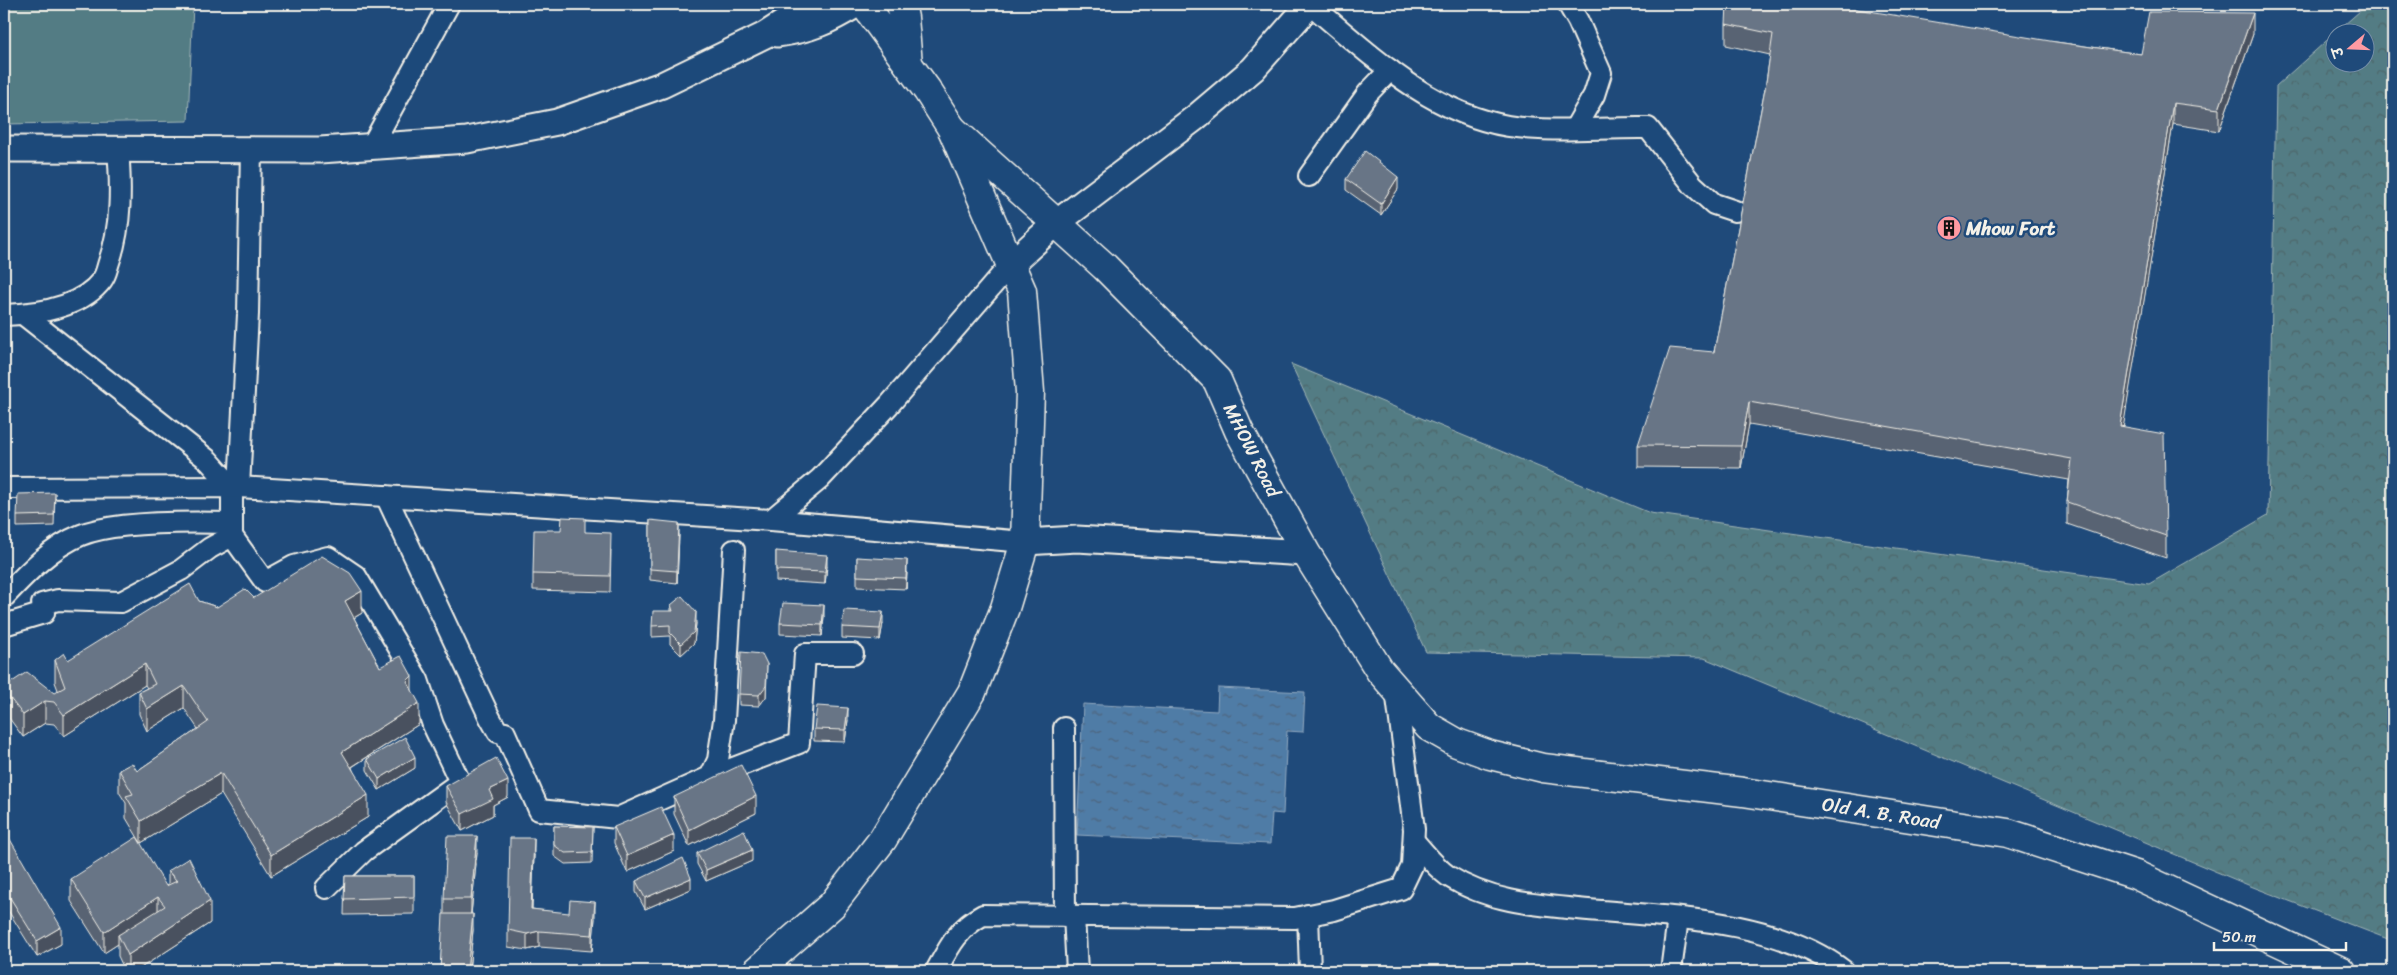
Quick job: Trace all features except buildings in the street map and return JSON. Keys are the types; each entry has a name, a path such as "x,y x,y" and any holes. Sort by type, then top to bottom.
{"main road":[{"path":"757,971 832,905 883,839 972,692 1005,608 1025,542 1030,392 1022,291 952,130 908,64 864,4"},
{"path":"900,4 904,18 908,64"},
{"name":"MHOW Road","path":"952,130 1105,267 1217,380 1239,431 1306,553 1380,671 1403,698"},
{"name":"Old A. B. Road","path":"1403,698 1429,727 1457,743 1490,755 1543,768 1743,792 2008,833 2136,875 2341,971"}],"street":[{"path":"371,146 449,4"},
{"path":"4,149 320,150 467,140 557,122 662,85 765,35 813,4"},
{"path":"765,35 801,31 820,24 857,4"},
{"path":"771,520 832,466 889,405 1010,265 1055,224 1195,118 1254,69 1310,4 1390,70 1437,102 1472,117 1508,126 1648,128 1693,185 1714,204 1735,211"},
{"path":"1568,4 1578,21 1601,73 1594,95 1575,128"},
{"path":"1309,176 1368,93 1390,70"},
{"path":"4,316 24,315 71,303 89,292 103,279 114,246 120,207 118,148"},
{"path":"251,149 248,314 232,530 265,582 294,566 328,557 356,576 418,680 433,725 460,782 364,851 326,888"},
{"path":"24,315 208,460 235,487"},
{"path":"4,488 235,487 771,520 1025,542 1077,539 1306,553"},
{"path":"386,496 490,718 498,732 505,734 539,810 618,818 710,777 799,743 805,654 853,654"},
{"path":"4,597 36,563 80,535 119,527 202,522 232,530"},
{"path":"4,625 43,609 58,600 121,602 181,570 232,530"},
{"path":"710,777 718,760 724,720 734,550"},
{"path":"936,971 950,945 968,923 983,915 1272,919 1334,910 1401,889 1412,866 1414,840 1403,698"},
{"path":"1064,728 1070,916 1077,971"},
{"path":"1414,840 1434,866 1477,891 1500,898 1536,905 1678,918 1733,926 1787,941 1844,971"},
{"path":"1308,915 1310,971"},
{"path":"1671,971 1678,918"}],"green space":[{"path":"4,4 193,4 188,121 4,124"},
{"path":"2368,4 2393,4 2393,941 2253,887 1704,658 1426,652 1291,364 1650,513 2149,584 2268,515 2276,86 2324,43 2324,72 2374,72 2374,22 2347,22"}],"water":[{"path":"1218,688 1305,692 1303,732 1287,731 1283,814 1272,813 1270,844 1077,835 1083,704 1217,711"}],"place":[{"name":"Mhow Fort","path":"1949,228"}]}
